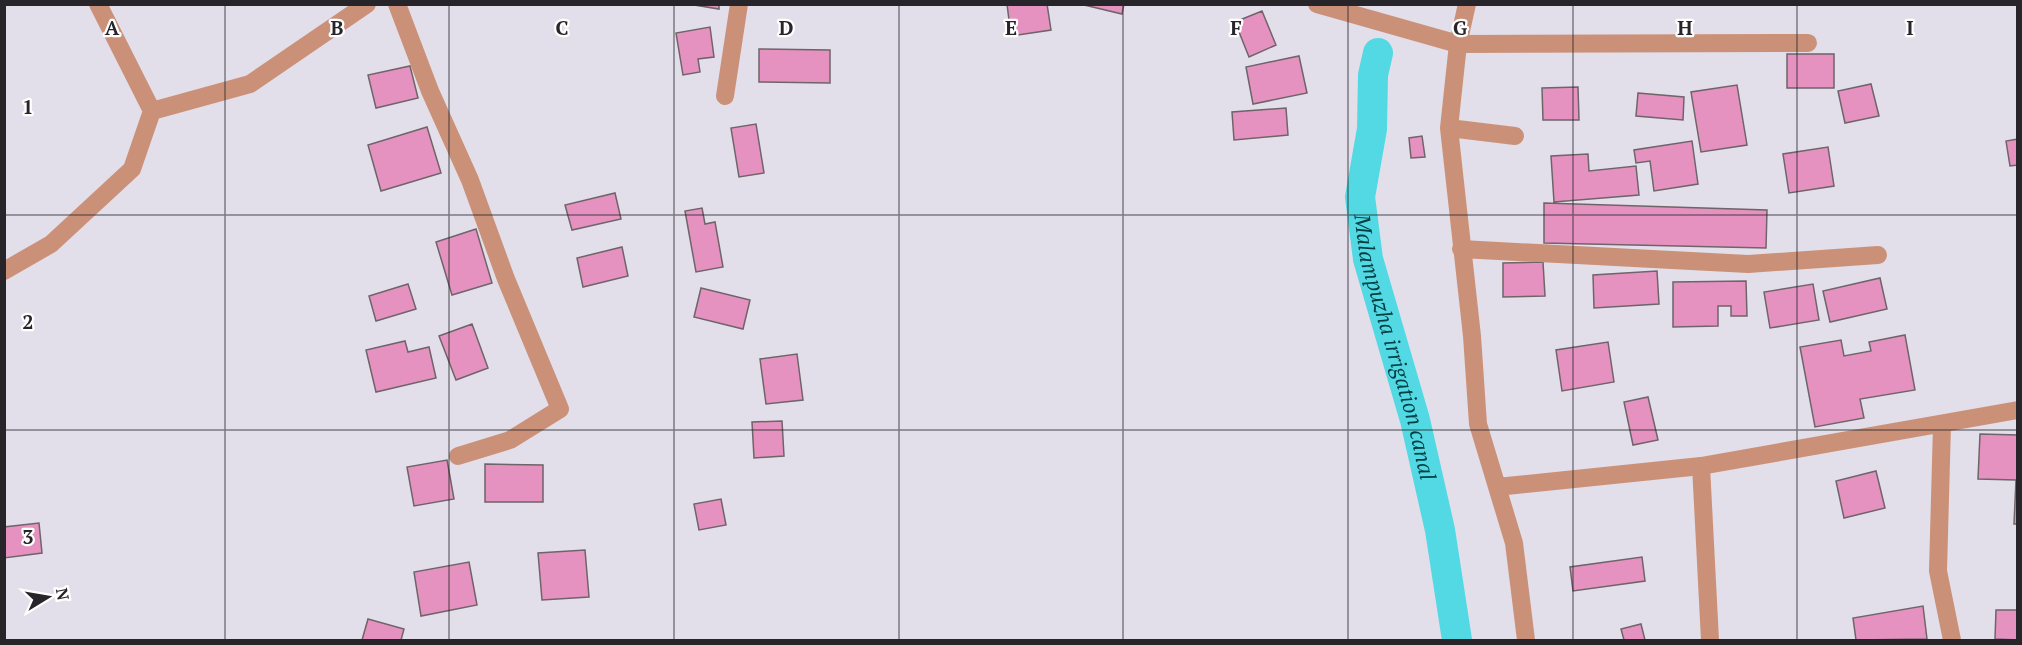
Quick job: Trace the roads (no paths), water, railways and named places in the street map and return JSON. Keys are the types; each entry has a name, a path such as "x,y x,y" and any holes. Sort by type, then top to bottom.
{"street":[{"path":"4,270 51,244 132,169 152,111 98,4"},
{"path":"152,111 250,84 367,4"},
{"path":"397,4 430,91 470,180 506,279 560,409 510,440 458,456"},
{"path":"725,96 740,4"},
{"path":"1317,4 1458,44 1808,43"},
{"path":"1467,4 1458,44 1449,128 1472,336 1478,424 1514,543 1526,640"},
{"path":"1449,128 1515,136"},
{"path":"1461,249 1748,264 1878,255"},
{"path":"1497,487 1701,466 2018,410"},
{"path":"1941,425 1938,571 1952,640"},
{"path":"1701,466 1710,640"}],"waterway":[{"name":"Malampuzha irrigation canal","path":"1378,53 1373,75 1372,129 1360,197 1368,259 1415,420 1440,530 1457,640"}]}
